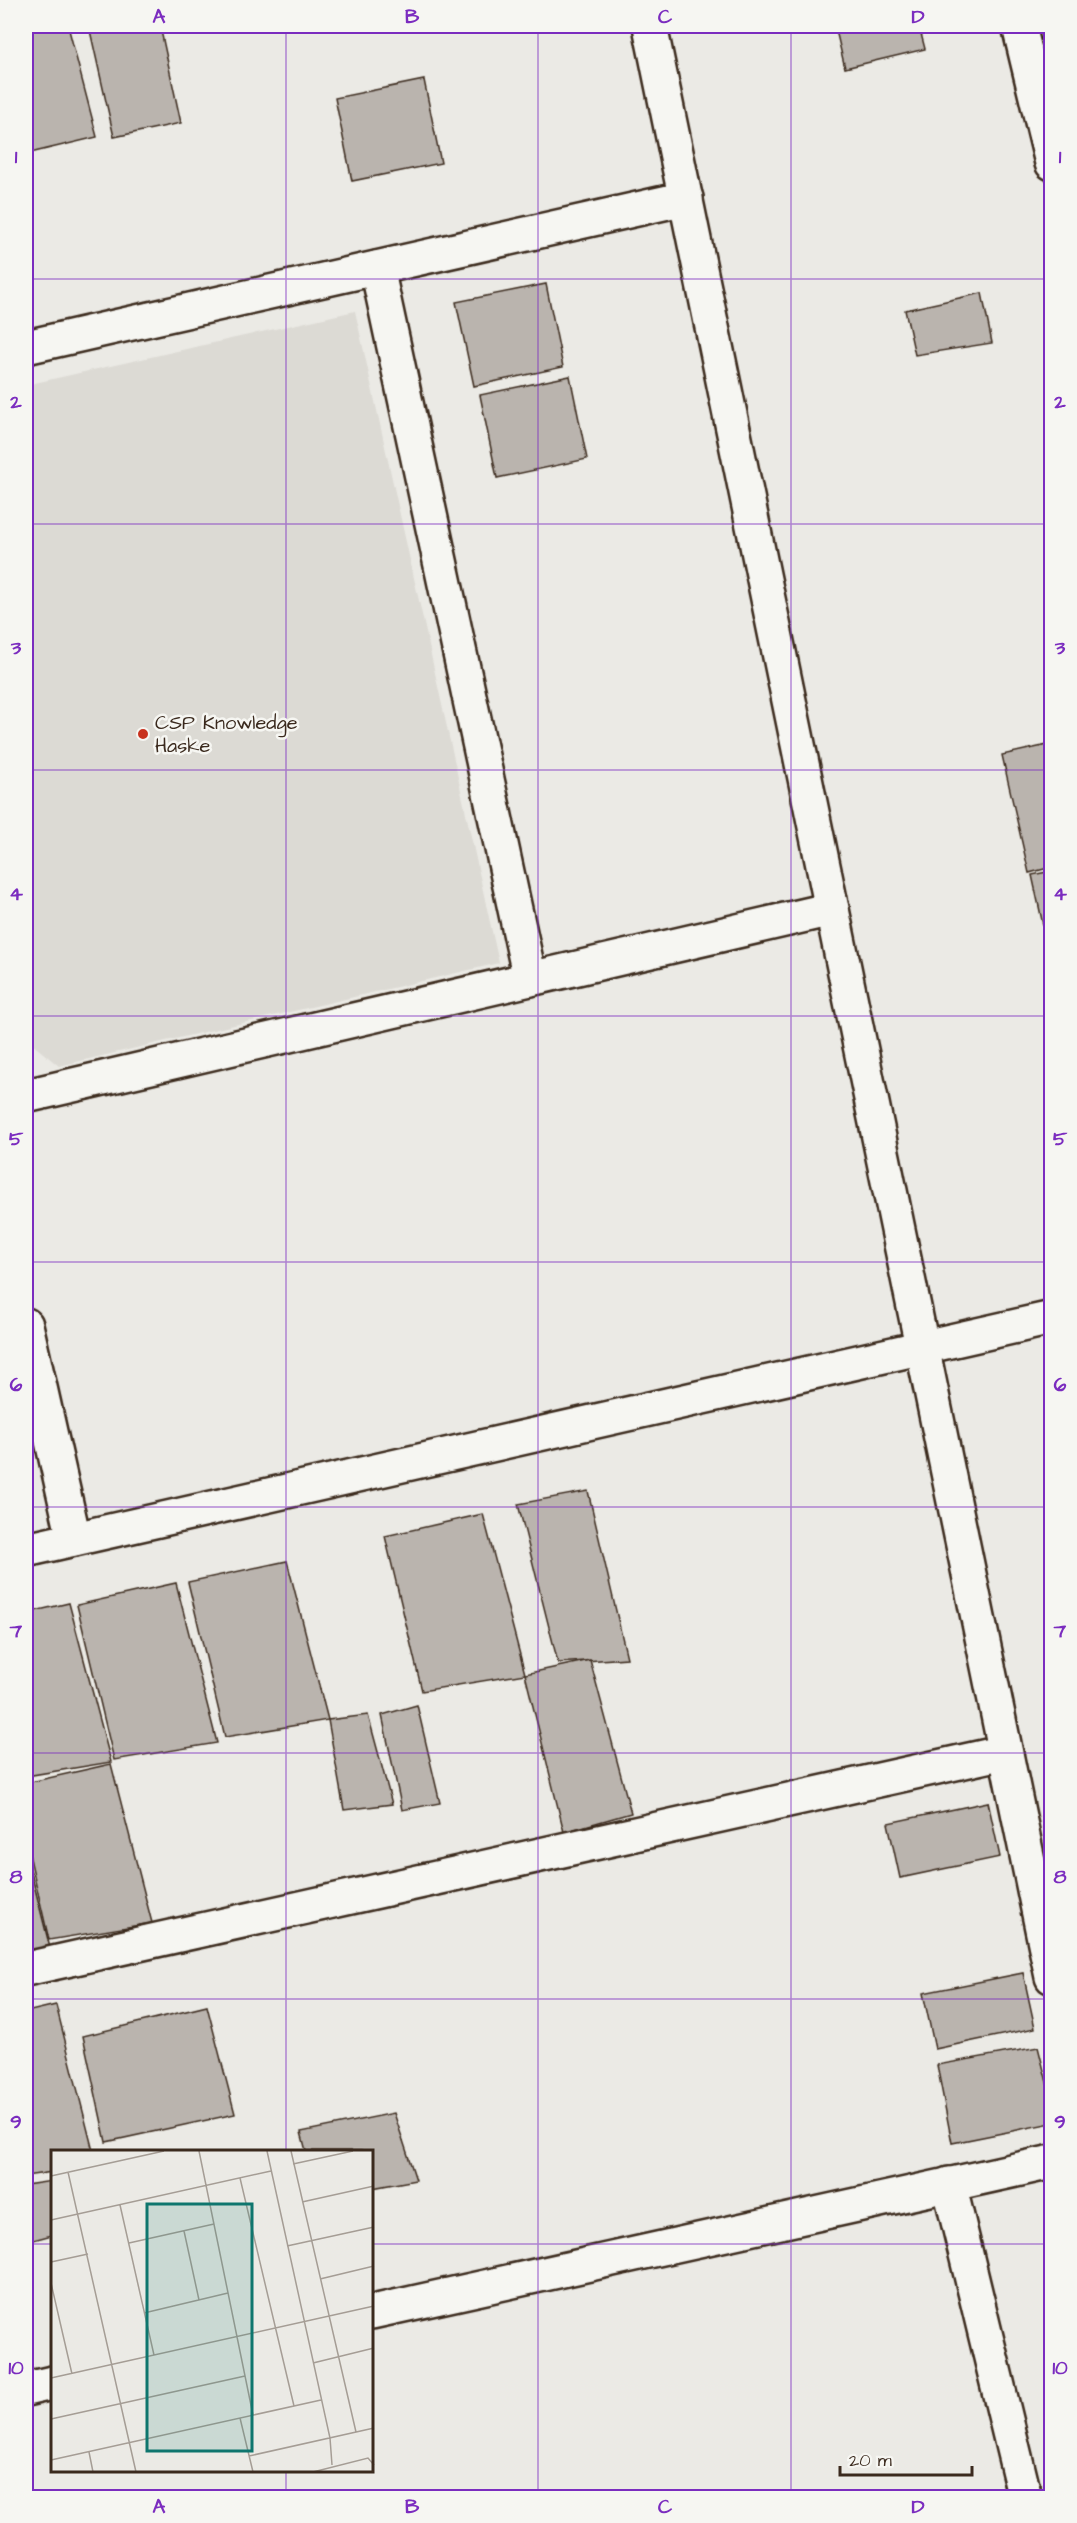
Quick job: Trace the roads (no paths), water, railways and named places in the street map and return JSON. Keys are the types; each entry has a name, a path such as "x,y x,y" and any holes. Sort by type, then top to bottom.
{"street":[{"path":"650,26 1052,1977"},
{"path":"1019,26 1052,163"},
{"path":"26,347 686,198"},
{"path":"376,267 530,979"},
{"path":"26,1096 832,909"},
{"path":"26,1550 1052,1318"},
{"path":"26,1325 74,1539"},
{"path":"26,1969 1005,1752"},
{"path":"374,2312 1052,2162"},
{"path":"949,2184 1025,2498"},
{"path":"26,2389 51,2383"}],"place":[{"name":"CSP Knowledge Haske","path":"143,734"}]}
